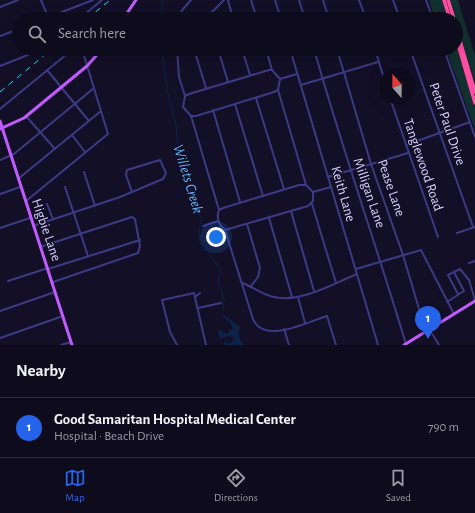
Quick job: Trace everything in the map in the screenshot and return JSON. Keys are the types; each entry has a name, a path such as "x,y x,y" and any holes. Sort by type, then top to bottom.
{"highway":[{"path":"444,0 448,12"},
{"path":"448,0 452,12"},
{"path":"463,50 475,92"},
{"path":"461,56 475,104"}],"main road":[{"path":"128,12 136,0"},
{"path":"1,129 16,123 26,116 87,66 96,56"},
{"name":"Higbie Lane","path":"0,121 1,129 17,180 53,282 72,343"},
{"path":"405,344 475,301"}],"street":[{"path":"0,7 18,0"},
{"path":"41,0 46,12"},
{"path":"64,12 93,0"},
{"path":"87,12 102,0"},
{"path":"181,12 191,0"},
{"path":"212,12 224,0"},
{"path":"228,0 231,12"},
{"path":"251,0 255,12"},
{"path":"275,0 279,12"},
{"path":"299,0 303,12"},
{"path":"323,0 327,12"},
{"path":"359,0 363,12"},
{"path":"393,0 397,12"},
{"path":"426,0 430,12"},
{"path":"0,36 12,32"},
{"path":"0,66 25,56"},
{"path":"0,109 64,56"},
{"path":"25,202 108,134 84,56"},
{"path":"177,56 179,77 185,96 183,107 191,116 219,210 218,221 225,230 255,324 259,328 269,332 327,316 336,345"},
{"path":"196,56 206,88"},
{"path":"220,56 228,82"},
{"path":"244,56 250,76"},
{"path":"268,56 272,70 280,79"},
{"name":"Keith Lane","path":"292,56 378,345"},
{"name":"Milligan Lane","path":"316,56 350,170 382,262 405,344"},
{"name":"Pease Lane","path":"340,56 371,164 403,255 425,329 428,330 439,345"},
{"path":"377,56 380,68"},
{"name":"Peter Paul Drive","path":"412,56 474,227"},
{"path":"446,56 475,137"},
{"path":"300,85 378,62"},
{"path":"47,70 88,121"},
{"path":"185,96 206,88 272,70"},
{"path":"280,79 297,74"},
{"path":"280,79 278,90 306,184 313,192 312,204 336,283"},
{"path":"0,160 11,157 94,88"},
{"path":"191,116 256,98 278,90"},
{"path":"256,98 284,189"},
{"path":"235,104 262,196"},
{"name":"Tanglewood Road","path":"392,104 438,238"},
{"path":"213,110 240,202"},
{"path":"17,180 101,111"},
{"path":"26,116 55,149"},
{"path":"406,145 470,122"},
{"path":"72,135 85,152"},
{"path":"328,177 408,153"},
{"path":"33,226 95,206 132,192 165,177 166,173 160,160 130,169 126,172 132,192"},
{"path":"84,172 95,206"},
{"path":"219,210 240,202 306,184"},
{"path":"65,187 88,256"},
{"path":"313,192 331,187"},
{"path":"0,194 20,188"},
{"path":"47,204 53,219"},
{"path":"225,230 312,204"},
{"path":"291,211 314,291"},
{"path":"40,247 132,217 135,219 140,240 138,253 53,282"},
{"path":"0,228 30,218"},
{"path":"269,218 292,298"},
{"path":"203,226 218,221"},
{"path":"247,224 260,268 258,277 251,286"},
{"path":"458,233 474,227"},
{"path":"8,281 140,240"},
{"path":"355,269 421,250 454,314"},
{"path":"469,263 475,261"},
{"path":"458,294 448,275 460,269 469,280 475,301"},
{"path":"448,302 464,291 454,272"},
{"path":"242,283 270,296 292,298 357,274"},
{"path":"0,311 56,292"},
{"path":"177,345 170,332 162,300 194,293 206,345"},
{"path":"195,297 200,293"},
{"path":"298,297 305,323"},
{"path":"198,308 221,303"},
{"path":"0,338 63,316"},
{"path":"284,329 289,345"},
{"path":"62,345 72,343"}],"green space":[{"path":"429,0 443,0 447,12 433,12"},
{"path":"449,0 458,0 462,12 453,12"},
{"path":"463,16 475,56 475,83 463,45"},
{"path":"449,56 460,56 475,108 475,130"}],"water":[{"path":"224,308 224,315 240,327 239,337 244,345 225,345 223,343 227,341 228,344 232,342 233,337 228,336 220,339 218,329 227,334 232,329 231,324 223,316"}],"waterway":[{"name":"Willets Creek","path":"161,12 163,0"},
{"name":"Willets Creek","path":"163,56 167,89 176,125 178,147 186,179 201,218 199,237 202,250 206,249 220,269 218,282 224,300 223,309"}],"railway":[{"path":"95,12 110,0"},
{"path":"0,92 44,56"}],"place":[{"name":"Good Samaritan Hospital Medical Center","path":"428,339"}]}
